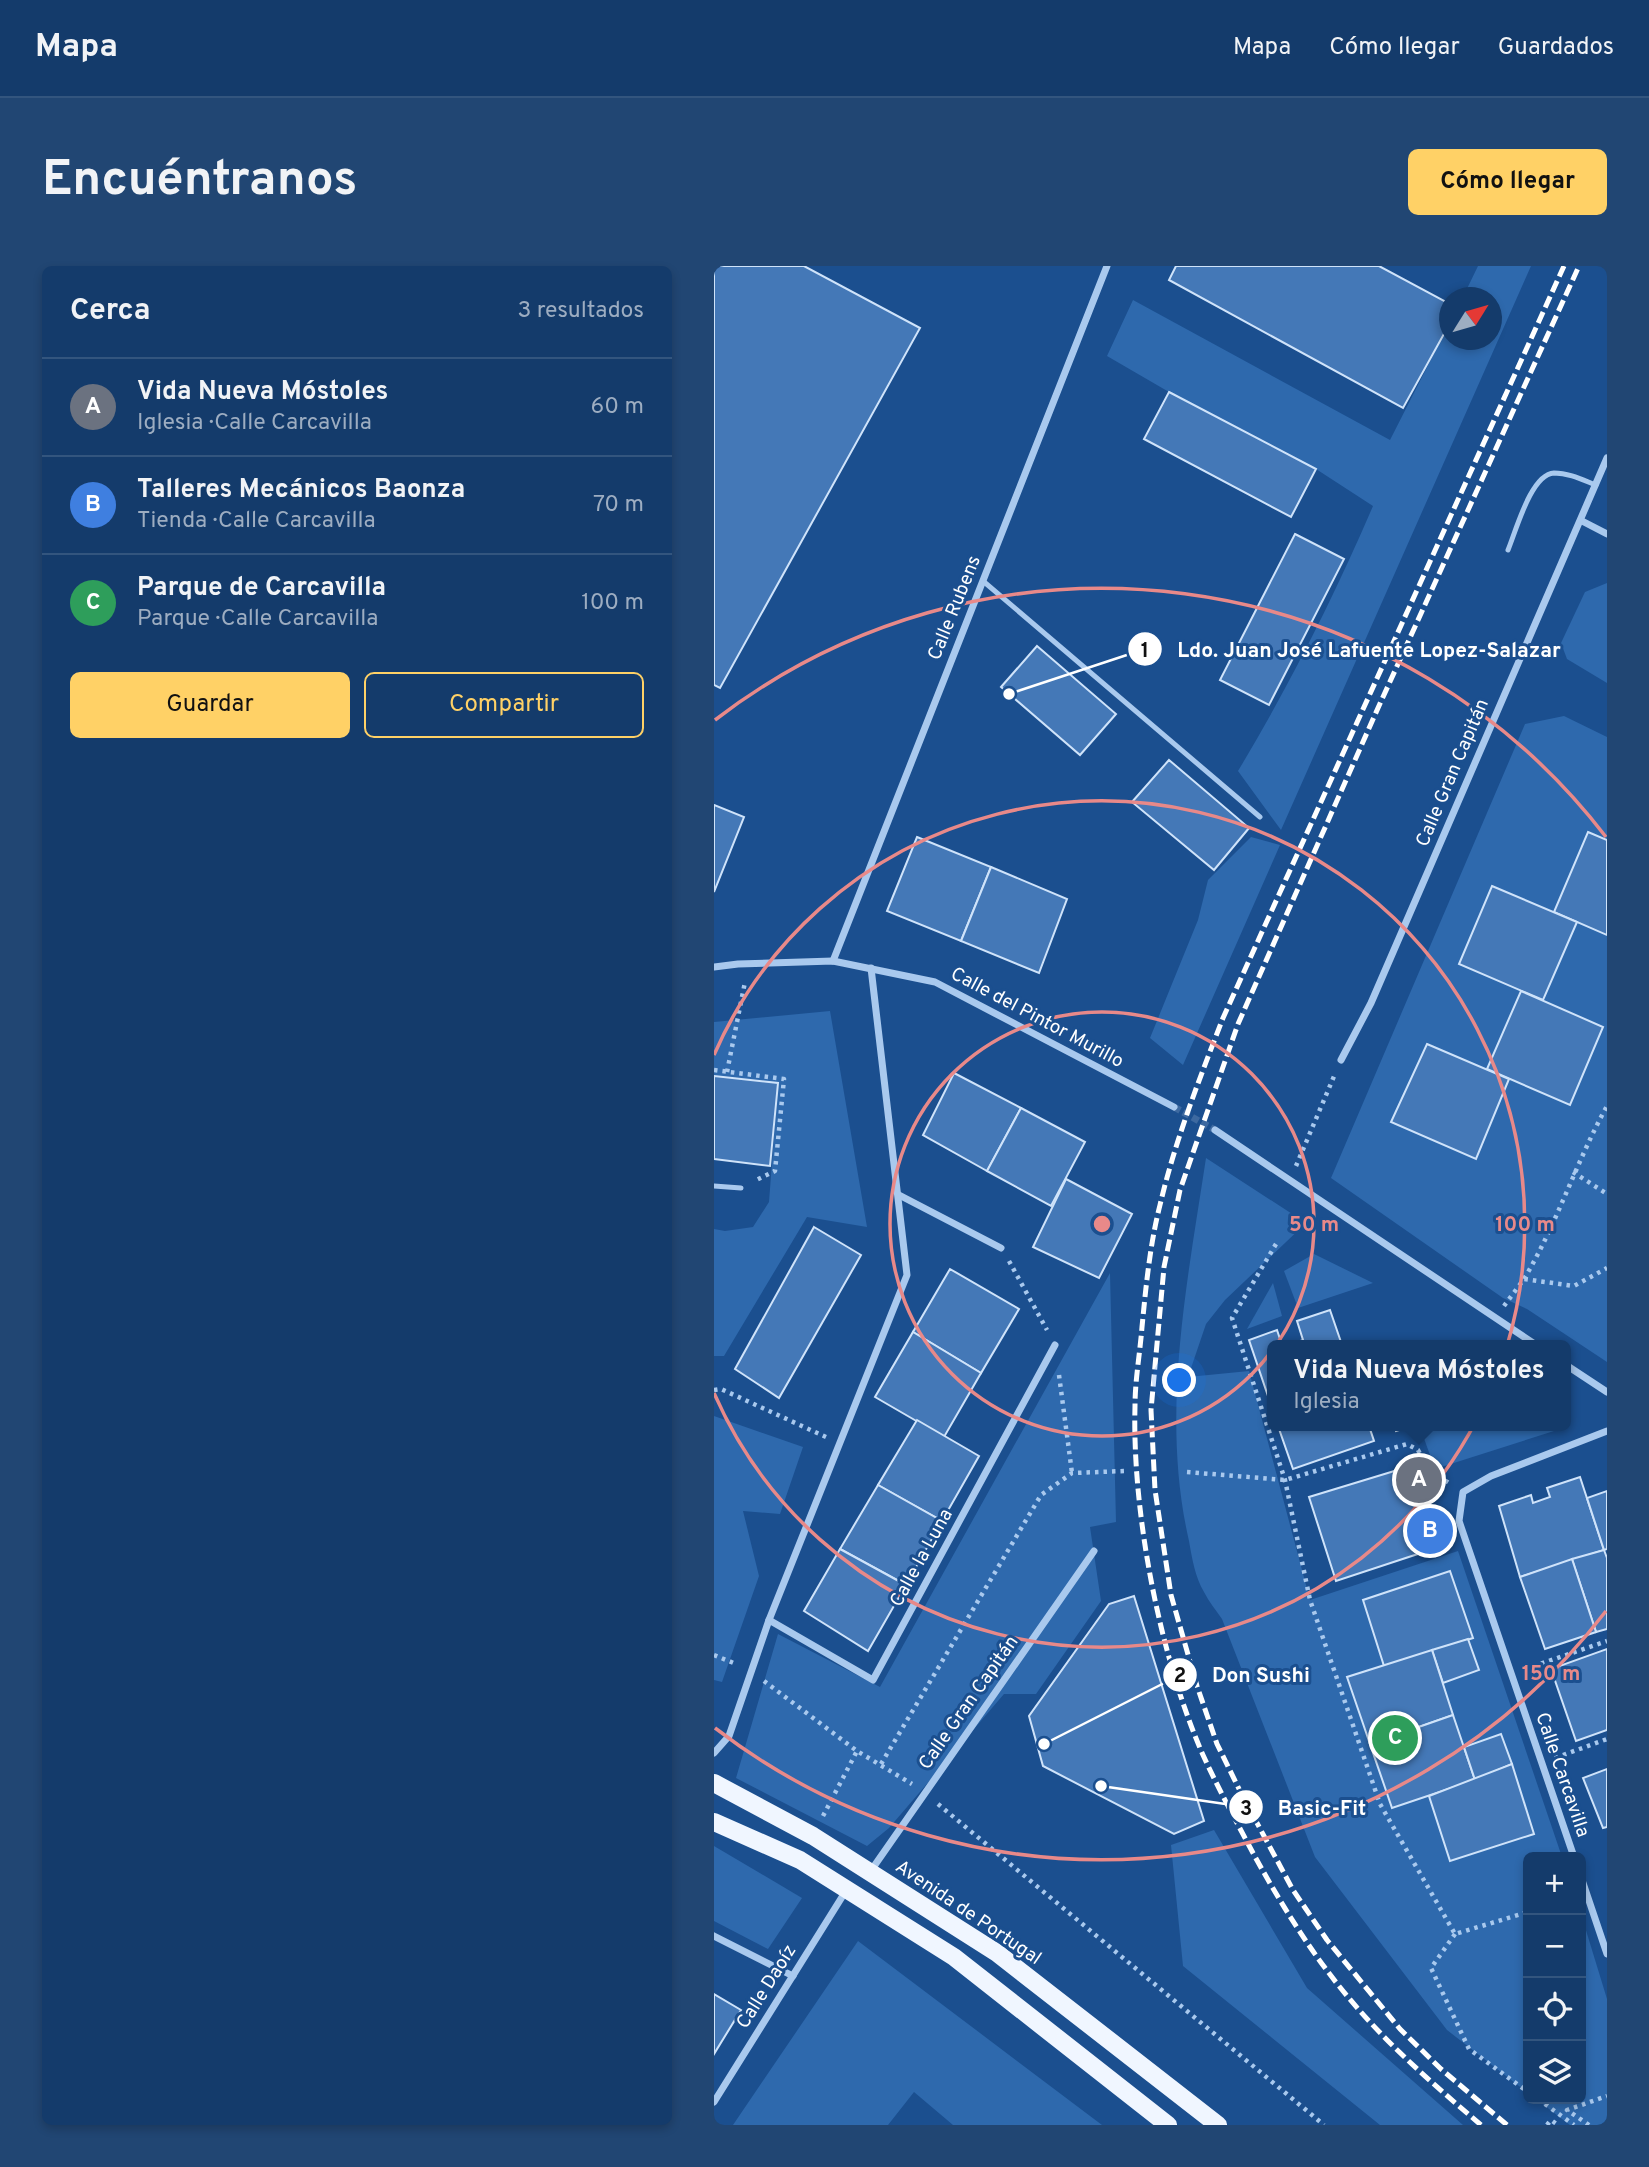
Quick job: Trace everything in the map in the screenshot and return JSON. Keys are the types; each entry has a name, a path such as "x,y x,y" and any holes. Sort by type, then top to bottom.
{"main road":[{"name":"Avenida de Portugal","path":"714,1783 813,1836 997,1953 1218,2125"},
{"path":"714,1822 800,1860 954,1957 1168,2125"}],"street":[{"name":"Calle Rubens","path":"832,961 1107,266"},
{"name":"Calle Gran Capitán","path":"1341,1060 1371,1003 1607,458"},
{"path":"1582,521 1607,534"},
{"name":"Calle del Pintor Murillo","path":"714,967 832,961 935,982 1174,1107"},
{"path":"714,1753 729,1736 769,1620 906,1275 899,1195 871,968"},
{"path":"1215,1130 1528,1340"},
{"path":"899,1195 1001,1248"},
{"name":"Calle la Luna","path":"769,1620 873,1680 1055,1345"},
{"path":"1571,1368 1607,1392"},
{"path":"1464,1492 1491,1476 1607,1431"},
{"name":"Calle Carcavilla","path":"1464,1492 1459,1521 1572,1852"},
{"name":"Calle Gran Capitán","path":"870,1873 1094,1551"},
{"name":"Calle Daoíz","path":"714,2102 848,1889"},
{"path":"1586,1892 1607,1954"},
{"path":"714,1936 793,1976"}],"lane":[{"path":"1508,550 1540,478 1552,473 1574,476 1596,485"},
{"path":"983,581 1259,817"},
{"path":"714,1186 741,1188"}],"path":[{"path":"727,1072 749,964"},
{"path":"1290,1180 1341,1060"},
{"path":"714,1070 784,1079 775,1171 741,1188"},
{"path":"1495,1318 1524,1279 1541,1250 1573,1172 1607,1106"},
{"path":"1573,1172 1607,1194"},
{"path":"1267,1425 1232,1318 1276,1244"},
{"path":"1524,1279 1574,1286 1607,1268"},
{"path":"714,1390 721,1389 839,1443"},
{"path":"1269,1431 1285,1480 1310,1600 1380,1804 1455,1934"},
{"path":"1187,1472 1285,1480 1407,1444 1418,1450 1429,1471 1464,1492"},
{"path":"881,1763 1041,1495 1072,1473 1125,1471"},
{"path":"1511,1674 1607,1641"},
{"path":"714,1655 752,1671 857,1751 881,1763 926,1793 1324,2125"},
{"path":"1541,1762 1607,1739"},
{"path":"813,1836 857,1751"},
{"path":"1523,1914 1455,1934 1431,1968 1469,2049 1523,2088"},
{"path":"1589,2125 1567,2110 1607,2096"},
{"path":"1545,2104 1574,2125"},
{"path":"1547,2125 1551,2120 1558,2125"}],"shaded area":[{"path":"1478,266 1531,266 1502,331 1502,287 1468,287"},
{"path":"1133,300 1390,440 1439,344 1439,350 1494,350 1281,830 1238,771 1310,641 1373,506 1316,469 1169,392 1107,356"},
{"path":"1607,583 1607,683 1567,659 1561,643 1585,592"},
{"path":"1564,716 1607,737 1607,1362 1527,1309 1503,1298 1331,1178 1525,724"},
{"path":"1251,837 1280,845 1183,1065 1150,1038 1198,920 1208,880"},
{"path":"830,1011 867,1227 807,1217 724,1356 714,1356 714,1229 725,1231 753,1227 769,1202 778,1083 714,1076 714,1022"},
{"path":"1206,1158 1306,1223 1225,1300 1206,1324 1188,1377 1249,1371 1310,1600 1458,1551 1560,1852 1523,1852 1523,2089 1447,2030 1315,1857 1222,1619 1206,1596 1196,1574 1181,1494 1177,1446 1180,1349"},
{"path":"1314,1254 1373,1283 1298,1308 1284,1271"},
{"path":"1110,1273 1116,1522 1090,1527 1101,1601 1036,1694 1004,1694 889,1828 867,1846 736,1778 778,1634 880,1687"},
{"path":"1273,1283 1282,1316 1247,1329"},
{"path":"714,1416 803,1447 780,1514 743,1511 759,1576 722,1682 714,1680"},
{"path":"1421,1431 1554,1431 1435,1469"},
{"path":"1214,1830 1307,1988 1463,2125 1380,2125 1183,1966 1171,1845"},
{"path":"714,1846 802,1898 768,1949 714,1921"},
{"path":"1586,1930 1607,1999 1607,2125 1570,2125 1543,2104 1586,2104"},
{"path":"858,1941 1102,2125 953,2125 914,2092 888,2125 733,2125"}],"building":[{"path":"714,266 804,266 920,328 720,688 714,685"},
{"path":"1176,266 1379,266 1439,298 1439,343 1403,408 1169,280"},
{"path":"1169,392 1316,469 1291,517 1144,439"},
{"path":"1295,534 1344,559 1269,705 1220,680"},
{"path":"1037,646 1116,714 1080,755 1001,687"},
{"path":"1169,760 1249,828 1214,870 1132,802"},
{"path":"714,805 744,817 714,892"},
{"path":"1588,832 1607,840 1607,935 1554,912"},
{"path":"917,837 991,867 961,941 887,911"},
{"path":"991,867 1067,899 1039,973 961,941"},
{"path":"1492,886 1577,922 1543,1000 1459,964"},
{"path":"1521,991 1603,1027 1570,1105 1487,1069"},
{"path":"1427,1044 1509,1079 1476,1159 1391,1122"},
{"path":"954,1073 1021,1108 987,1171 923,1135"},
{"path":"714,1076 778,1083 770,1166 714,1159"},
{"path":"1021,1108 1085,1142 1051,1206 987,1171"},
{"path":"1066,1179 1132,1214 1099,1278 1033,1247"},
{"path":"814,1227 861,1255 779,1398 735,1369"},
{"path":"950,1269 1019,1309 981,1373 913,1332"},
{"path":"1330,1310 1340,1340 1303,1340 1297,1321"},
{"path":"1277,1330 1280,1340 1267,1340 1267,1393 1249,1340"},
{"path":"913,1332 981,1373 944,1437 875,1397"},
{"path":"917,1420 979,1456 942,1521 878,1485"},
{"path":"1280,1431 1371,1431 1374,1441 1293,1469"},
{"path":"1414,1465 1439,1547 1336,1581 1309,1497"},
{"path":"1580,1477 1604,1550 1520,1577 1499,1506 1531,1495 1533,1503 1550,1497 1547,1488"},
{"path":"878,1485 942,1521 906,1585 840,1549"},
{"path":"1607,1491 1607,1549 1604,1550 1587,1498"},
{"path":"840,1549 906,1585 868,1651 804,1611"},
{"path":"1604,1550 1607,1558 1607,1629 1596,1632 1572,1559"},
{"path":"1572,1559 1596,1632 1545,1649 1520,1577"},
{"path":"1450,1571 1473,1638 1384,1666 1363,1600"},
{"path":"1134,1596 1204,1821 1174,1834 1043,1766 1029,1716 1109,1604"},
{"path":"1468,1639 1479,1670 1443,1683 1432,1650"},
{"path":"1607,1649 1607,1730 1576,1741 1551,1669"},
{"path":"1432,1650 1453,1715 1370,1744 1347,1677"},
{"path":"1453,1715 1475,1780 1392,1808 1370,1744"},
{"path":"1501,1734 1512,1764 1475,1780 1464,1747"},
{"path":"1512,1764 1534,1834 1450,1861 1429,1796"},
{"path":"1607,1769 1607,1827 1603,1828 1583,1778"},
{"path":"714,1994 741,2010 714,2054"}],"tunnel":[{"path":"1174,1107 1215,1130"}],"railway":[{"path":"1481,2125 1395,2048 1334,1980 1274,1891 1203,1755 1174,1674 1152,1584 1138,1492 1135,1396 1147,1281 1157,1220 1173,1158 1205,1064 1223,1018 1564,266"},
{"path":"1507,2125 1441,2069 1400,2029 1327,1940 1293,1890 1242,1795 1217,1744 1171,1595 1155,1490 1151,1410 1164,1267 1180,1190 1238,1024 1579,266"}],"place":[{"name":"Ldo. Juan José Lafuente Lopez-Salazar","path":"1009,694"},
{"name":"Vida Nueva Móstoles","path":"1419,1480"},
{"name":"Talleres Mecánicos Baonza","path":"1430,1531"},
{"name":"Parque de Carcavilla","path":"1395,1738"},
{"name":"Don Sushi","path":"1044,1744"},
{"name":"Basic-Fit","path":"1101,1786"}]}
